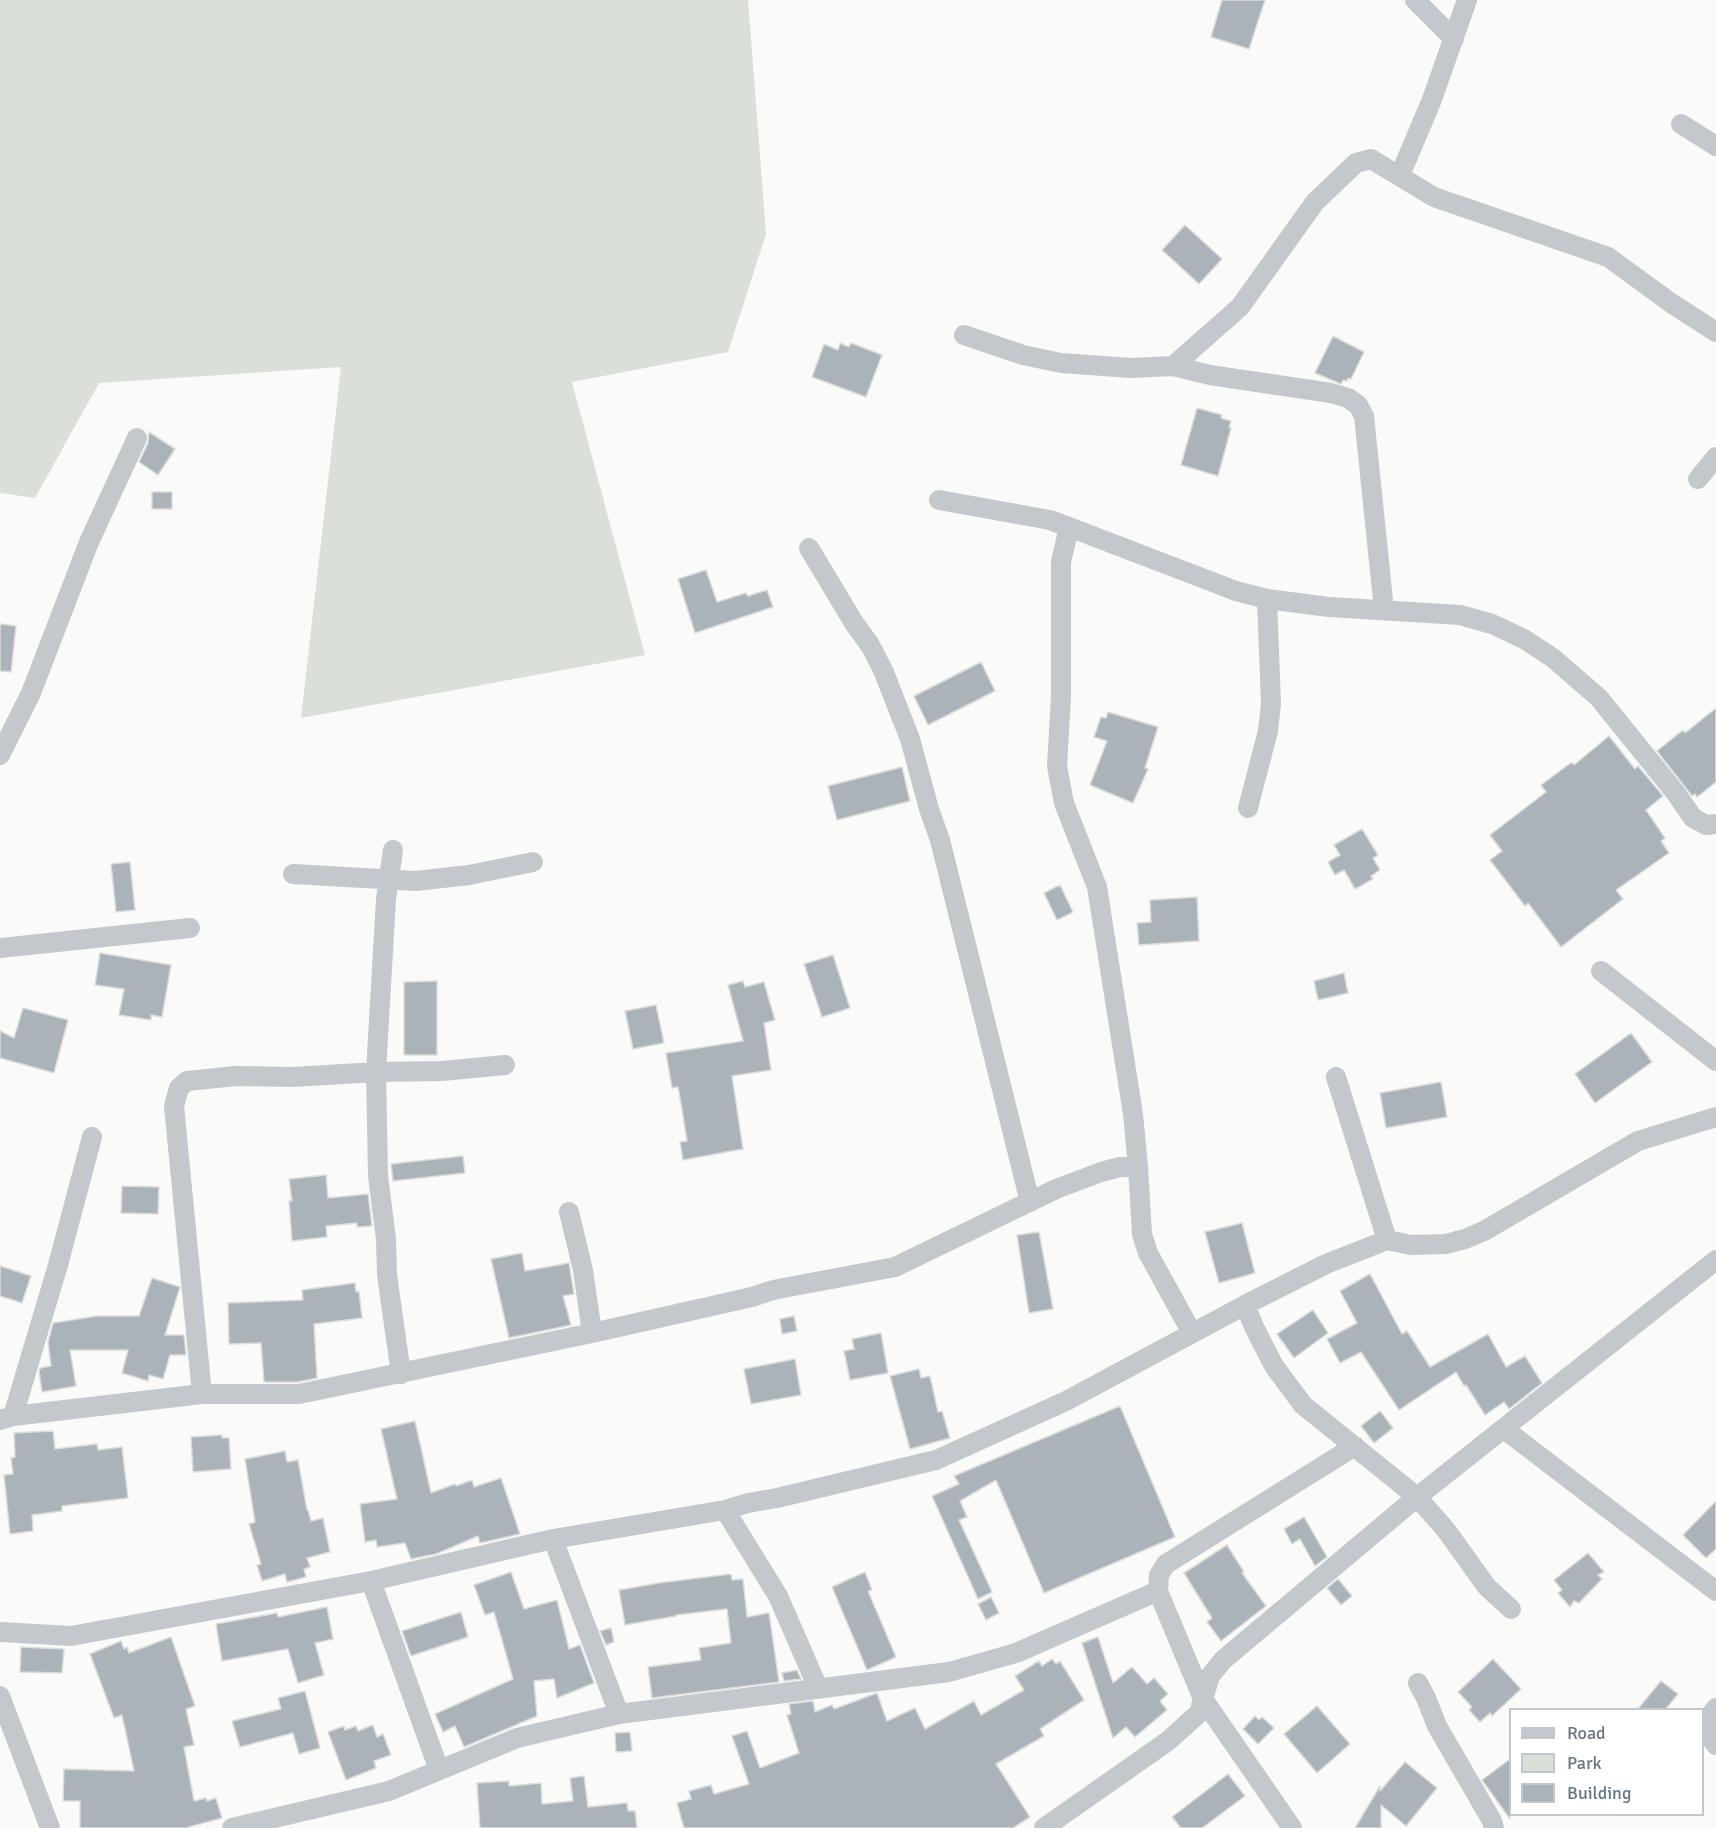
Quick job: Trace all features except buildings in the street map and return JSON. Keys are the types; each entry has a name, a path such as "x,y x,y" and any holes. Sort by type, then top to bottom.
{"street":[{"path":"1415,0 1454,39"},
{"path":"1400,175 1431,102 1467,0"},
{"path":"1681,124 1716,146"},
{"path":"1173,366 1240,308 1315,202 1356,163 1371,159 1434,197 1608,257 1671,303 1716,332"},
{"path":"964,335 1016,353 1051,361 1131,368 1173,366 1210,375 1332,393 1348,398 1358,405 1364,416 1384,610"},
{"path":"0,755 31,693 89,542 137,438"},
{"path":"1698,479 1716,457"},
{"path":"939,500 1050,520 1236,591 1267,599 1329,607 1460,615 1492,624 1524,639 1553,658 1599,698 1675,792 1693,818 1706,825 1716,824"},
{"path":"1069,527 1061,562 1061,697 1057,766 1064,803 1097,886 1133,1114 1142,1234 1148,1253 1191,1333"},
{"path":"809,548 854,623 870,645 883,670 910,739 928,809 940,840 1030,1202"},
{"path":"1248,808 1268,731 1271,704 1267,599"},
{"path":"393,850 388,880 376,1072 378,1176 386,1239 387,1275 401,1374"},
{"path":"293,874 416,881 470,875 533,862"},
{"path":"0,948 190,928"},
{"path":"1601,971 1716,1061"},
{"path":"202,1394 174,1106 179,1088 187,1081 236,1076 293,1077 442,1071 505,1065"},
{"path":"1336,1077 1387,1240"},
{"path":"0,1632 72,1636 371,1581 553,1539 725,1510 936,1460 1065,1401 1326,1264 1387,1240 1411,1245 1446,1244 1484,1232 1638,1141 1716,1117"},
{"path":"92,1137 58,1265 7,1418 202,1394 299,1394 592,1333 752,1297 773,1290 895,1267 1056,1189 1101,1172 1120,1167 1138,1167"},
{"path":"569,1212 583,1270 592,1333"},
{"path":"1044,1828 1168,1742 1199,1713 1210,1676 1223,1660 1418,1497 1716,1260"},
{"path":"1245,1305 1274,1366 1304,1405 1418,1497 1446,1530 1487,1587 1511,1609"},
{"path":"1504,1429 1716,1591"},
{"path":"1292,1828 1203,1699 1158,1591 1159,1575 1166,1563 1354,1446"},
{"path":"725,1510 778,1596 818,1688"},
{"path":"553,1539 619,1714"},
{"path":"371,1581 439,1770"},
{"path":"232,1828 389,1791 517,1738 619,1714 961,1669 1016,1653 1158,1591"},
{"path":"1418,1683 1437,1726 1494,1828"},
{"path":"0,1696 50,1828"},
{"path":"1716,1708 1705,1730 1716,1745"}],"green space":[{"path":"0,0 748,0 766,234 728,352 572,382 645,655 301,718 341,367 99,383 35,498 0,493"}]}
